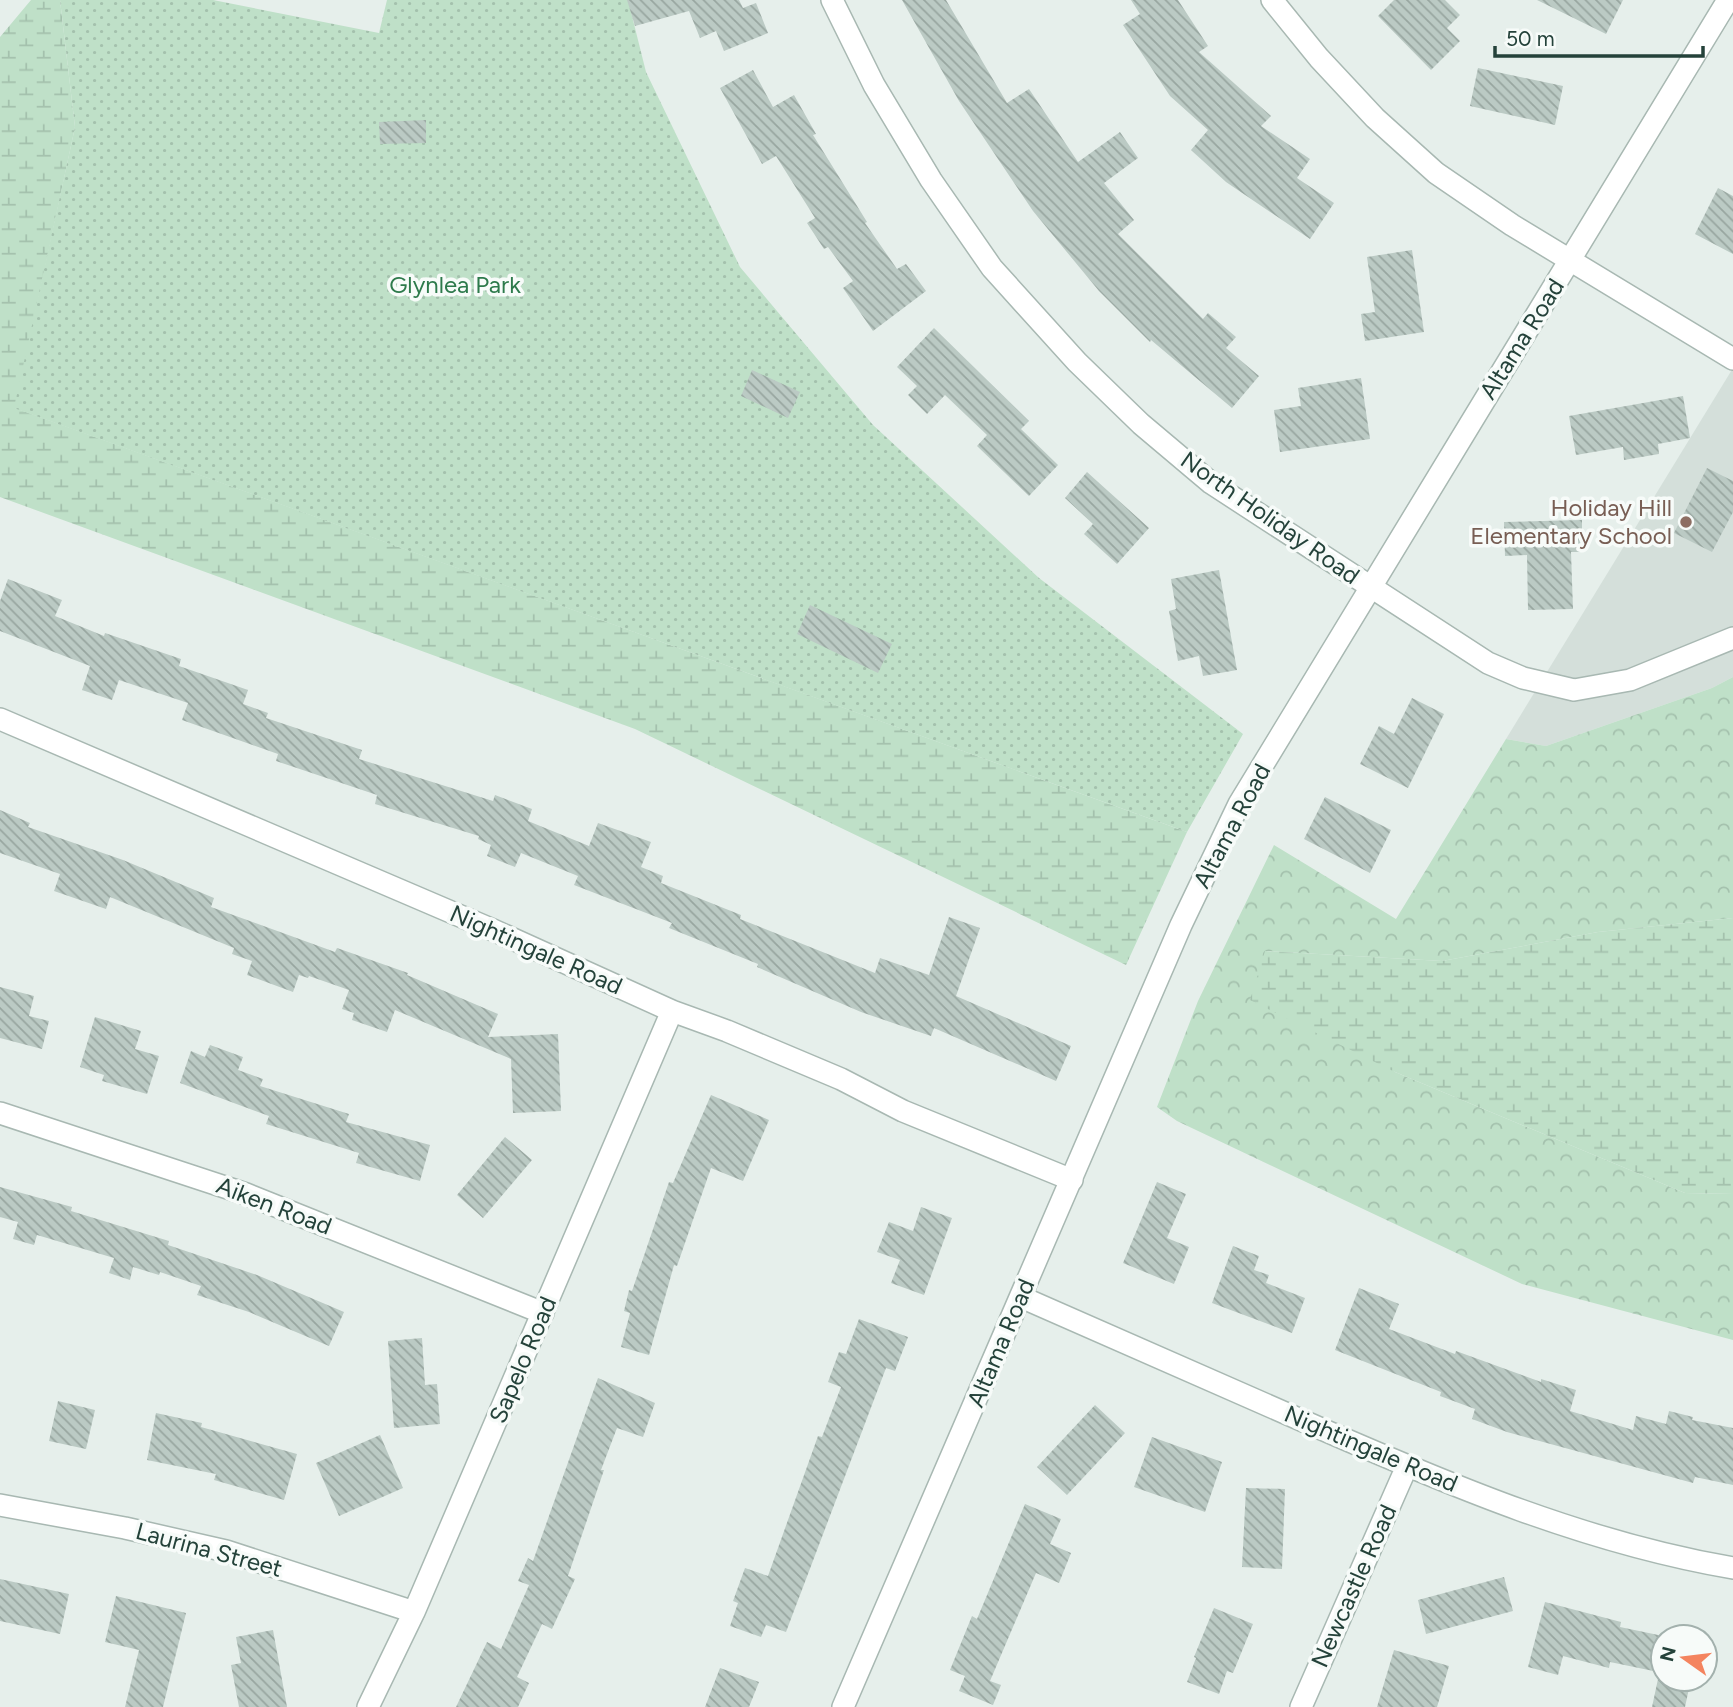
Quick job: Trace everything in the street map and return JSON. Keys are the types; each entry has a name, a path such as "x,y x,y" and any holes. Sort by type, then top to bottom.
{"street":[{"name":"North Holiday Road","path":"832,0 874,85 931,180 992,268 1077,362 1141,424 1211,484 1488,663 1523,678 1574,690 1630,680 1733,638"},
{"path":"1272,0 1319,58 1375,118 1436,173 1569,261 1733,359"},
{"name":"Altama Road","path":"843,1707 1181,925 1226,829 1370,586 1728,0"},
{"name":"Nightingale Road","path":"0,719 493,930 672,1011 816,1068 903,1111 1072,1180"},
{"name":"Sapelo Road","path":"368,1707 414,1612 672,1011"},
{"name":"Aiken Road","path":"0,1113 246,1194 543,1313"},
{"name":"Nightingale Road","path":"1021,1297 1406,1466 1534,1516 1683,1560 1733,1568"},
{"name":"Newcastle Road","path":"1301,1707 1406,1466"},
{"name":"Laurina Street","path":"0,1505 125,1528 226,1551 414,1612"}],"shaded area":[{"name":"Holiday Hill Elementary School","path":"1733,368 1733,677 1712,688 1546,746 1506,739"}],"green space":[{"path":"31,0 60,0 75,127 15,408 1187,832 1126,965 635,729 0,497 0,37"},
{"name":"Glynlea Park","path":"60,0 213,0 379,33 387,0 628,0 646,72 740,267 873,425 1039,578 1243,734 1187,832 14,408 75,127"},
{"path":"1733,677 1733,918 1598,932 1442,961 1266,951 1395,1072 1685,1193 1733,1194 1733,1340 1522,1284 1177,1121 1157,1107 1198,1001 1274,845 1396,919 1506,739 1546,746 1712,688"},
{"path":"1733,918 1733,1194 1685,1193 1395,1072 1250,1000 1265,951 1442,961 1598,932"}],"building":[{"path":"627,0 739,0 743,8 756,3 768,33 724,51 716,31 700,38 689,11 635,26"},
{"path":"902,0 946,0 1007,103 1029,89 1078,162 1120,132 1138,158 1104,183 1134,220 1118,234 1203,319 1208,313 1236,337 1226,348 1259,376 1232,408 1151,340 1150,342 1099,291 1033,211 959,101"},
{"path":"1131,0 1178,0 1208,46 1199,52 1271,116 1261,126 1310,159 1297,178 1334,203 1310,239 1226,182 1191,150 1208,130 1170,96 1123,25 1140,14"},
{"path":"1394,0 1445,0 1460,15 1447,28 1460,41 1431,70 1378,16"},
{"path":"1537,0 1623,0 1606,34"},
{"path":"1478,68 1563,86 1555,125 1470,106"},
{"path":"753,70 773,107 794,95 816,134 813,135 867,222 865,223 897,269 906,264 926,291 873,331 843,288 853,281 828,247 824,249 807,223 815,218 776,156 762,164 720,88"},
{"path":"426,120 426,143 380,144 379,122"},
{"path":"1718,188 1733,196 1733,254 1695,234"},
{"path":"1412,250 1424,332 1365,341 1361,314 1375,312 1367,257"},
{"path":"934,328 1029,421 1021,429 1058,465 1029,496 977,446 987,435 945,395 927,414 908,395 917,386 897,367"},
{"path":"752,370 800,392 788,418 741,396"},
{"path":"1361,378 1370,439 1280,452 1274,410 1301,406 1298,388"},
{"path":"1683,396 1690,438 1658,444 1659,454 1624,460 1623,447 1576,455 1569,416"},
{"path":"1707,468 1733,481 1733,512 1712,552 1674,533"},
{"path":"1087,472 1149,528 1117,564 1084,534 1093,524 1065,498"},
{"path":"1582,520 1582,552 1571,552 1573,609 1528,610 1527,555 1505,556 1504,522"},
{"path":"1219,570 1237,670 1203,676 1199,656 1178,661 1169,611 1176,609 1171,579"},
{"path":"8,579 62,600 55,616 104,636 105,633 181,659 179,666 248,690 243,704 268,713 266,718 362,750 359,759 493,801 495,795 532,809 528,821 589,846 598,823 651,842 641,867 663,876 661,883 741,915 740,919 875,973 880,958 929,975 949,917 980,928 956,996 1071,1046 1056,1081 934,1028 931,1036 861,1012 757,967 758,964 669,928 672,923 574,885 578,876 521,853 515,867 487,856 491,845 478,839 479,836 375,804 377,795 276,761 278,754 182,720 188,703 119,680 112,700 82,690 90,666 0,631 0,601"},
{"path":"810,605 892,644 878,673 797,634"},
{"path":"1412,698 1444,714 1408,788 1360,764 1379,726 1394,734"},
{"path":"1325,797 1391,830 1370,873 1304,839"},
{"path":"0,810 30,823 28,827 123,860 214,898 211,907 335,952 337,948 408,973 407,975 498,1014 488,1037 558,1034 561,1111 513,1113 511,1059 395,1010 387,1032 352,1020 354,1013 342,1009 349,990 299,975 293,992 247,975 252,961 232,954 234,948 110,897 106,909 54,891 60,874 0,853"},
{"path":"0,987 34,996 29,1016 49,1021 42,1049 0,1038"},
{"path":"95,1017 141,1031 135,1049 159,1056 147,1094 102,1081 104,1075 80,1067"},
{"path":"210,1045 243,1057 238,1070 263,1079 260,1086 349,1114 346,1122 430,1145 420,1181 356,1163 359,1153 266,1124 269,1116 180,1083 191,1051 205,1057"},
{"path":"711,1095 769,1120 743,1181 711,1168 677,1266 674,1265 649,1355 621,1347 630,1313 624,1311 629,1290 632,1291 669,1182 673,1183"},
{"path":"505,1137 532,1160 483,1218 457,1195"},
{"path":"1157,1182 1186,1194 1167,1238 1189,1247 1174,1284 1123,1263"},
{"path":"0,1187 72,1207 71,1211 169,1241 168,1245 257,1275 344,1312 329,1346 249,1312 197,1295 201,1286 160,1272 159,1275 133,1267 130,1280 109,1273 114,1258 37,1235 34,1245 13,1239 18,1222 0,1217"},
{"path":"921,1207 952,1218 924,1295 891,1283 900,1260 877,1252 889,1222 913,1231"},
{"path":"1233,1246 1259,1256 1254,1270 1269,1275 1266,1283 1305,1298 1292,1333 1212,1303"},
{"path":"1359,1288 1399,1304 1389,1329 1455,1354 1456,1351 1541,1382 1541,1379 1576,1390 1570,1411 1633,1430 1636,1416 1666,1424 1669,1411 1693,1417 1692,1420 1733,1428 1733,1485 1695,1477 1693,1483 1507,1432 1472,1419 1475,1409 1440,1396 1441,1392 1335,1350"},
{"path":"859,1319 908,1337 895,1371 886,1368 786,1632 766,1625 761,1637 730,1626 738,1603 733,1601 745,1568 768,1576 818,1436 822,1437 841,1387 828,1382 839,1352 846,1354"},
{"path":"422,1338 425,1385 437,1384 440,1424 394,1428 388,1341"},
{"path":"598,1378 655,1403 643,1437 617,1428 568,1576 575,1579 552,1629 542,1624 517,1677 529,1683 518,1707 456,1707 487,1642 501,1649 529,1585 518,1581 528,1558 533,1561"},
{"path":"58,1401 95,1410 86,1449 49,1441"},
{"path":"1095,1405 1125,1433 1067,1495 1037,1467"},
{"path":"156,1413 202,1423 201,1427 297,1454 284,1500 214,1480 216,1474 147,1460"},
{"path":"380,1435 403,1488 339,1516 316,1463"},
{"path":"1152,1437 1222,1462 1205,1512 1134,1487"},
{"path":"1246,1488 1285,1489 1282,1569 1242,1567"},
{"path":"1025,1504 1061,1519 1050,1544 1071,1553 1059,1583 1036,1573 990,1681 1001,1685 993,1705 959,1691 965,1676 950,1670 972,1616 977,1619"},
{"path":"1504,1577 1513,1611 1426,1634 1418,1600"},
{"path":"0,1579 69,1594 60,1634 0,1621"},
{"path":"116,1596 186,1613 163,1707 125,1707 139,1650 105,1642"},
{"path":"1545,1602 1621,1622 1620,1627 1649,1633 1649,1670 1610,1662 1609,1668 1563,1656 1558,1675 1528,1667"},
{"path":"1214,1608 1253,1624 1233,1673 1227,1671 1219,1694 1187,1682"},
{"path":"273,1630 287,1707 239,1707 231,1665 241,1663 236,1637"},
{"path":"1394,1650 1449,1666 1437,1707 1377,1707"},
{"path":"720,1668 759,1682 749,1707 705,1707"},
{"path":"1655,1693 1688,1693 1685,1707 1652,1707"}],"place":[{"name":"Holiday Hill Elementary School","path":"1686,522"}]}
